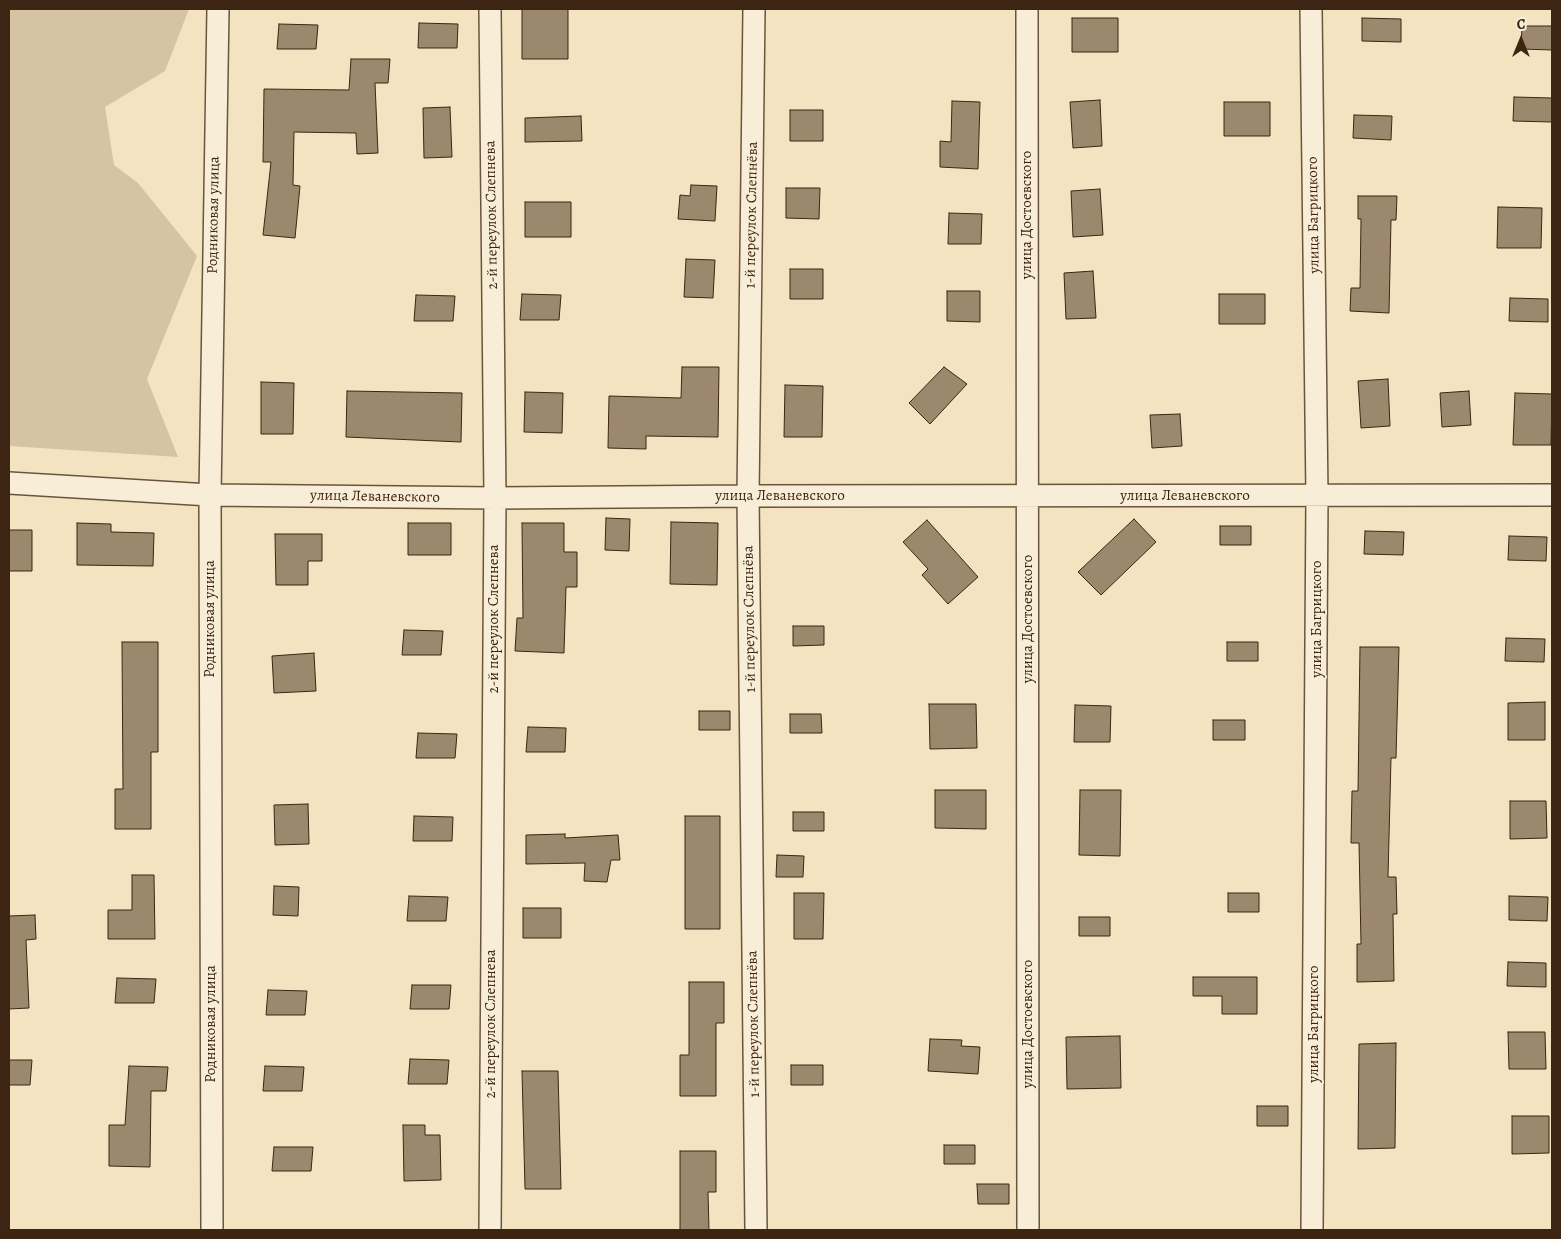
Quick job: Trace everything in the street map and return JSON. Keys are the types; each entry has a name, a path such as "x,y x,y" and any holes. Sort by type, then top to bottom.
{"street":[{"name":"Родниковая улица","path":"212,1230 210,495 218,9"},
{"name":"2-й переулок Слепнева","path":"490,9 495,498 490,1230"},
{"name":"1-й переулок Слепнёва","path":"754,9 748,496 756,1230"},
{"name":"улица Достоевского","path":"1027,9 1028,1230"},
{"name":"улица Багрицкого","path":"1311,9 1317,496 1312,1230"},
{"name":"улица Леваневского","path":"9,483 210,495 495,498 1552,495"}],"shaded area":[{"path":"9,9 189,9 165,71 105,107 114,165 138,183 197,256 147,379 178,457 9,446"}],"building":[{"path":"522,9 568,9 568,59 522,59"},
{"path":"1072,18 1118,18 1118,52 1072,52"},
{"path":"1362,18 1401,19 1401,42 1362,41"},
{"path":"419,23 458,24 457,48 418,48"},
{"path":"279,24 318,25 316,49 277,49"},
{"path":"1522,26 1552,26 1552,50 1521,49"},
{"path":"351,59 390,59 388,83 375,83 378,153 357,154 356,133 294,132 293,185 300,186 295,238 263,235 271,162 263,162 264,89 349,90"},
{"path":"1514,97 1552,98 1552,122 1513,121"},
{"path":"1100,100 1102,146 1073,148 1070,102"},
{"path":"952,101 980,102 978,169 940,167 940,141 951,142"},
{"path":"1224,102 1270,102 1270,136 1224,136"},
{"path":"450,107 452,157 424,158 423,108"},
{"path":"790,110 823,110 823,141 790,141"},
{"path":"1354,115 1392,116 1391,140 1353,138"},
{"path":"581,116 582,141 525,142 525,118"},
{"path":"691,185 717,186 715,221 678,219 680,195 690,196"},
{"path":"786,188 820,188 819,219 786,218"},
{"path":"1100,189 1103,235 1073,237 1071,191"},
{"path":"1358,196 1397,196 1396,220 1391,220 1389,313 1350,311 1351,288 1360,288 1361,219 1358,219"},
{"path":"525,202 571,202 571,237 525,237"},
{"path":"1498,207 1542,208 1541,248 1497,248"},
{"path":"949,213 982,214 981,244 948,244"},
{"path":"686,259 715,260 713,298 684,297"},
{"path":"790,269 823,269 823,299 790,299"},
{"path":"1093,271 1096,318 1066,319 1064,273"},
{"path":"947,291 980,291 980,322 947,321"},
{"path":"522,294 561,295 559,320 520,320"},
{"path":"1219,294 1265,294 1265,324 1219,324"},
{"path":"416,295 455,296 453,321 414,321"},
{"path":"1510,298 1548,299 1548,322 1509,321"},
{"path":"682,367 719,367 718,437 646,436 646,449 608,448 609,396 681,398"},
{"path":"944,367 967,384 930,424 909,403"},
{"path":"1388,379 1390,426 1361,428 1358,381"},
{"path":"261,382 294,383 293,434 261,434"},
{"path":"785,385 823,386 822,437 784,437"},
{"path":"347,391 462,393 461,442 346,437"},
{"path":"1469,391 1471,425 1442,427 1440,393"},
{"path":"525,392 563,393 562,433 524,432"},
{"path":"1515,393 1552,394 1551,445 1513,445"},
{"path":"1180,414 1182,446 1152,448 1150,415"},
{"path":"606,518 630,519 629,551 605,550"},
{"path":"1134,519 1156,542 1101,595 1078,572"},
{"path":"927,520 978,577 948,604 922,575 928,569 903,542"},
{"path":"671,522 718,523 717,585 670,584"},
{"path":"77,523 111,524 111,532 154,533 153,566 77,565"},
{"path":"408,523 451,523 451,555 408,555"},
{"path":"522,523 564,523 564,552 577,552 577,587 566,587 564,653 515,651 517,618 523,618"},
{"path":"1220,526 1251,526 1251,545 1220,545"},
{"path":"9,530 32,530 32,571 9,571"},
{"path":"1365,531 1404,532 1403,555 1364,554"},
{"path":"275,534 322,534 322,561 308,561 308,585 276,585"},
{"path":"1509,536 1547,537 1546,561 1508,560"},
{"path":"793,626 824,626 824,645 793,646"},
{"path":"404,630 443,631 441,655 402,655"},
{"path":"1506,638 1545,639 1544,662 1505,661"},
{"path":"122,642 158,642 158,752 151,752 151,829 115,829 115,789 123,789"},
{"path":"1227,642 1258,642 1258,661 1227,661"},
{"path":"1360,647 1399,647 1396,758 1391,758 1388,877 1396,877 1397,914 1393,914 1394,981 1357,982 1357,944 1361,944 1359,843 1351,843 1352,791 1358,791"},
{"path":"314,653 316,691 274,693 272,656"},
{"path":"1545,702 1545,740 1508,740 1508,703"},
{"path":"929,704 976,704 977,748 930,749"},
{"path":"1075,705 1111,706 1110,742 1074,742"},
{"path":"699,711 730,711 730,730 699,730"},
{"path":"790,714 821,714 822,733 790,733"},
{"path":"1213,720 1245,720 1245,740 1213,740"},
{"path":"528,727 566,728 565,752 526,752"},
{"path":"418,733 457,734 455,758 416,758"},
{"path":"935,790 986,790 986,829 935,828"},
{"path":"1080,790 1121,790 1120,856 1079,855"},
{"path":"1510,801 1546,801 1547,838 1510,839"},
{"path":"308,804 309,844 275,845 274,805"},
{"path":"793,812 824,812 824,831 793,831"},
{"path":"414,816 453,817 452,841 413,841"},
{"path":"685,816 720,816 720,929 685,929"},
{"path":"565,834 565,838 618,835 620,860 611,860 607,882 584,881 585,863 526,864 526,835"},
{"path":"777,855 804,856 803,877 776,877"},
{"path":"132,875 154,875 155,939 108,939 108,910 132,910"},
{"path":"274,886 299,887 298,916 273,915"},
{"path":"794,893 824,893 823,939 794,939"},
{"path":"1228,893 1259,893 1259,912 1228,912"},
{"path":"409,896 448,897 446,921 407,921"},
{"path":"1509,896 1548,897 1547,921 1509,920"},
{"path":"523,908 561,908 561,938 523,938"},
{"path":"35,915 36,939 26,940 29,1008 9,1009 9,916"},
{"path":"1079,917 1110,917 1110,936 1079,936"},
{"path":"1508,962 1546,963 1546,987 1507,986"},
{"path":"1193,977 1257,977 1257,1014 1222,1014 1222,996 1193,996"},
{"path":"117,978 156,979 154,1003 115,1003"},
{"path":"689,982 724,982 724,1023 716,1023 716,1096 680,1096 680,1055 689,1055"},
{"path":"412,985 451,985 449,1009 410,1009"},
{"path":"268,990 307,991 305,1015 266,1015"},
{"path":"1508,1032 1545,1032 1546,1069 1509,1069"},
{"path":"1120,1036 1121,1088 1067,1089 1066,1037"},
{"path":"930,1039 962,1040 961,1046 980,1047 978,1074 928,1071"},
{"path":"1396,1043 1395,1148 1358,1149 1359,1044"},
{"path":"410,1059 449,1060 447,1084 408,1084"},
{"path":"9,1060 32,1060 30,1085 9,1085"},
{"path":"791,1065 823,1065 823,1085 791,1085"},
{"path":"129,1066 168,1067 166,1091 151,1091 150,1167 109,1166 109,1125 125,1125"},
{"path":"265,1066 304,1067 302,1091 263,1091"},
{"path":"522,1071 558,1071 561,1189 525,1189"},
{"path":"1257,1106 1288,1106 1288,1126 1257,1126"},
{"path":"1512,1116 1549,1116 1549,1153 1512,1154"},
{"path":"403,1125 425,1125 425,1135 440,1135 441,1180 404,1181"},
{"path":"944,1145 975,1145 975,1164 944,1164"},
{"path":"274,1147 313,1147 311,1171 272,1171"},
{"path":"680,1151 716,1151 716,1192 708,1192 709,1230 680,1230"},
{"path":"977,1184 1009,1184 1009,1204 978,1204"}]}
